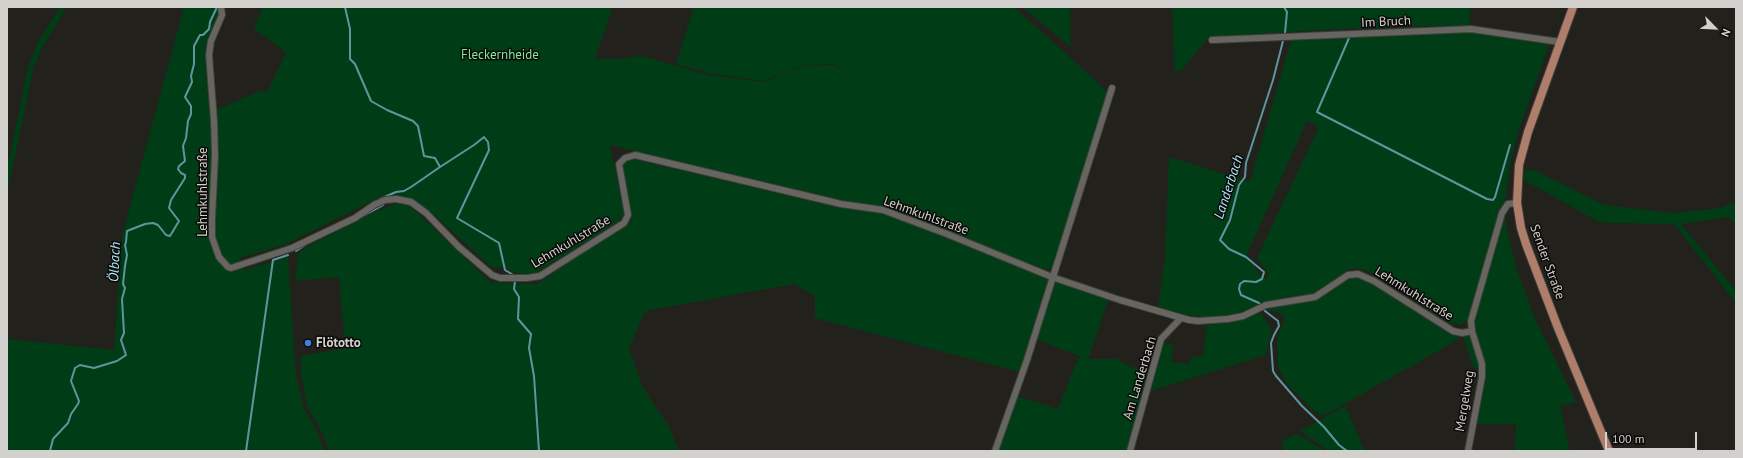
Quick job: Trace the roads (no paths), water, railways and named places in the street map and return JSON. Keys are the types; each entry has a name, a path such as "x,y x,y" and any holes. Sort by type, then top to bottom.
{"main road":[{"name":"Sender Straße","path":"1573,7 1528,132 1519,165 1517,203 1521,228 1526,244 1558,328 1609,451"}],"street":[{"name":"Lehmkuhlstraße","path":"221,7 222,15 211,40 209,55 215,156 212,237 219,257 228,267 232,268 292,248 355,218 374,205 385,200 396,199 411,202 426,213 459,247 492,275 500,278 527,278 540,276 624,223 628,215 619,164 625,158 635,155 841,204 883,210 1052,277 1181,318 1198,321 1228,319 1243,316 1266,305 1315,297 1348,275 1358,274 1374,281 1453,331 1462,333 1472,330 1472,321 1502,212 1508,204 1517,203"},
{"name":"Im Bruch","path":"1212,40 1471,28 1560,42"},
{"path":"995,451 1027,360 1052,277 1090,163 1112,88"},
{"name":"Am Landerbach","path":"1130,451 1160,339 1181,318"},
{"name":"Mergelweg","path":"1468,451 1482,377 1482,364 1472,330"}],"waterway":[{"name":"Ölbach","path":"50,451 53,439 68,423 71,414 79,401 71,381 75,368 80,365 94,368 117,361 126,355 121,340 124,333 122,299 125,288 123,284 127,255 125,245 127,231 145,224 153,223 158,225 166,235 170,236 179,221 169,208 171,200 185,178 185,175 178,169 179,166 185,161 183,146 186,138 188,121 191,114 191,106 185,97 192,82 191,76 194,64 194,46 200,35 203,35 209,29 210,22 217,7"},
{"path":"345,7 350,29 350,59 355,64 371,101 387,110 413,121 418,126 424,156 435,158 440,167 404,191 396,192 380,199"},
{"name":"Landerbach","path":"1284,7 1287,12 1285,33 1273,80 1246,163 1245,177 1239,185 1230,220 1220,240 1229,249 1246,257 1264,272 1262,279 1256,282 1244,281 1240,284 1239,289 1241,295 1259,303 1265,311 1278,321 1279,326 1271,343 1273,371 1276,376 1302,406 1324,427 1339,445 1347,451"},
{"path":"1349,38 1317,112 1487,199 1493,200 1495,197 1510,145"},
{"path":"440,167 484,137 488,142 489,150 457,218 499,243 505,270 515,276"},
{"path":"359,218 383,205"},
{"path":"296,251 305,245"},
{"path":"246,451 273,260 288,255"},
{"path":"515,281 514,289 519,297 518,319 531,334 529,348 534,376 539,451"}],"place":[{"name":"Flötotto","path":"308,343"}],"park label":[{"name":"Fleckernheide","path":"500,55"}]}
